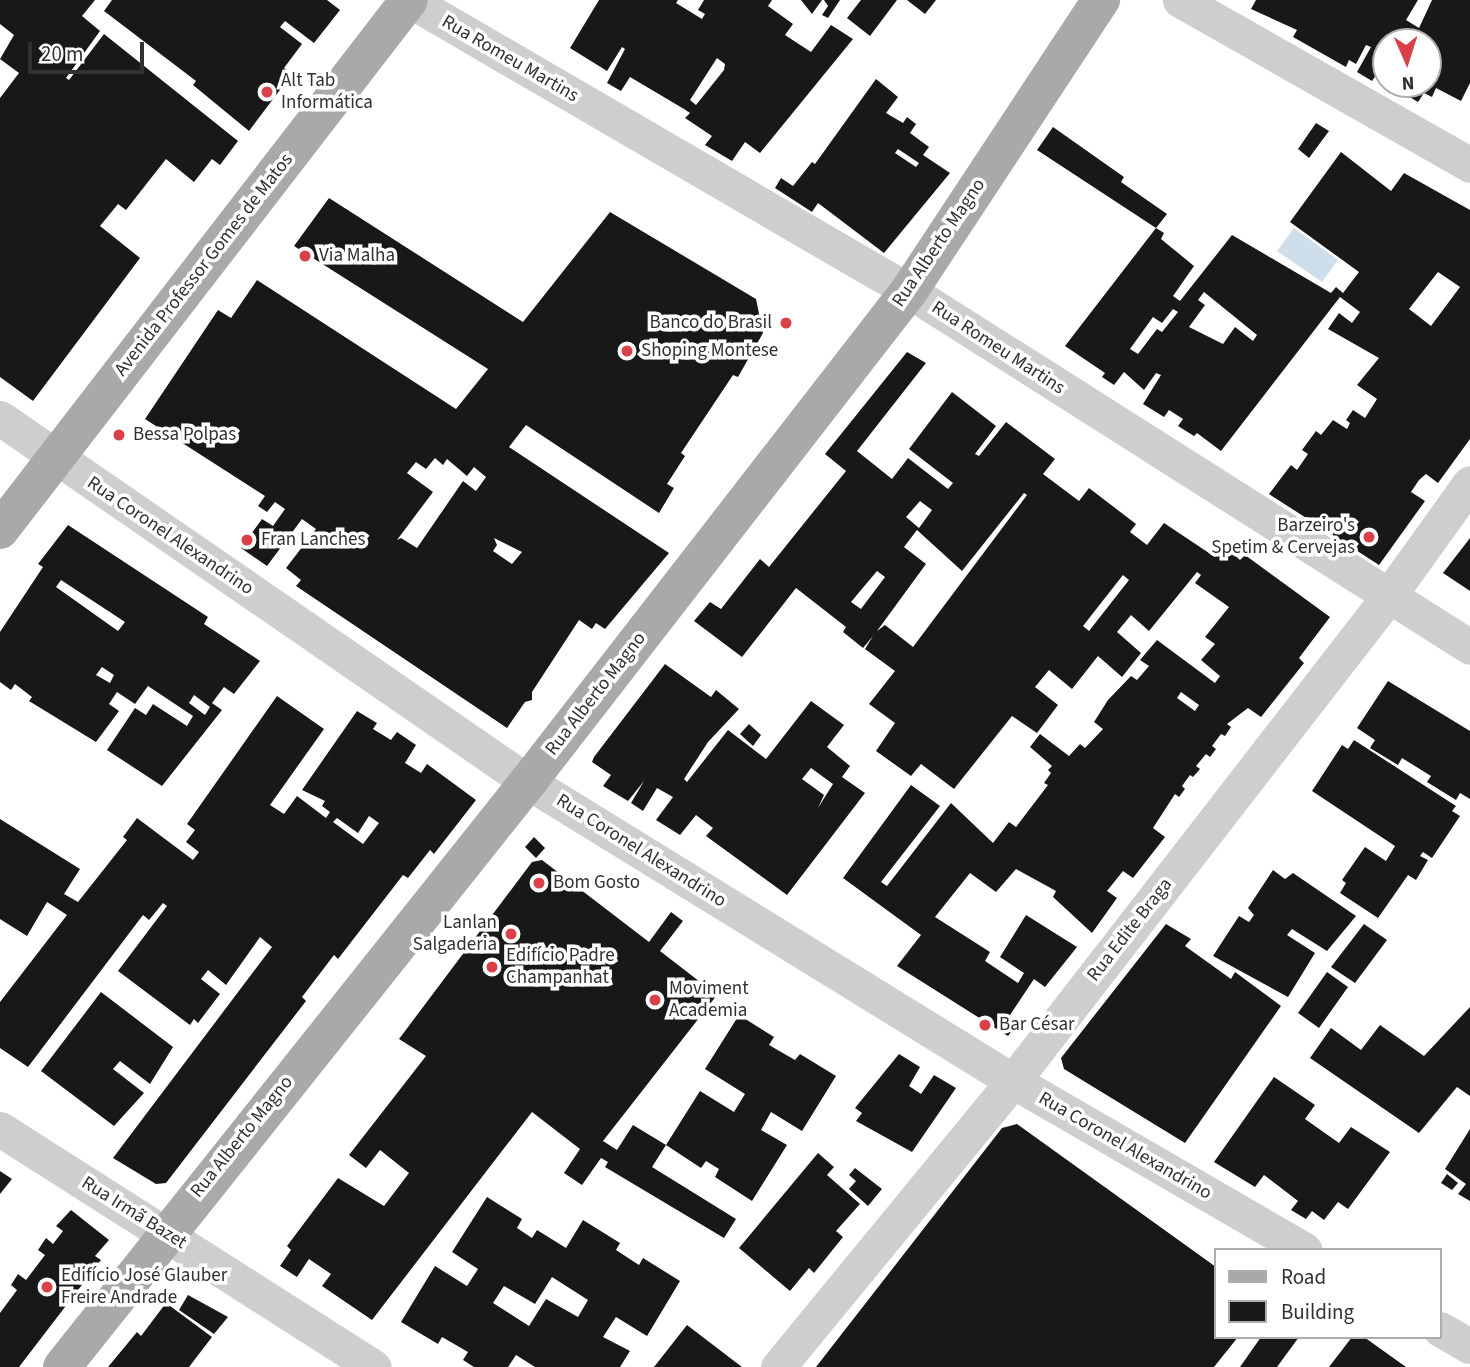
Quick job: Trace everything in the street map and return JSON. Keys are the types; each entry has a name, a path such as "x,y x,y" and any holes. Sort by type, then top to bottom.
{"main road":[{"name":"Avenida Professor Gomes de Matos","path":"0,530 409,0"},
{"name":"Rua Alberto Magno","path":"62,1367 166,1232 528,782 909,291 1101,0"}],"street":[{"name":"Rua Romeu Martins","path":"409,0 909,291 1470,647"},
{"path":"1180,0 1470,165"},
{"name":"Rua Coronel Alexandrino","path":"0,418 528,782 1013,1081 1301,1248"},
{"name":"Rua Edite Braga","path":"778,1367 1013,1081 1388,597 1470,483"},
{"name":"Rua Irmã Bazet","path":"0,1129 166,1232 374,1367"},
{"path":"1442,1330 1470,1346"}],"water":[{"path":"1294,228 1338,260 1322,282 1277,251"}],"building":[{"path":"0,0 95,0 82,16 100,31 66,78 69,80 104,34 238,141 220,165 212,159 194,182 166,159 126,210 118,204 100,226 140,258 33,401 0,377 0,98 19,73 0,59 14,35 0,24"},
{"path":"112,0 327,0 340,10 314,43 285,21 280,27 302,44 284,68 292,74 249,131 193,85 196,81 104,11"},
{"path":"599,0 678,0 676,3 702,19 705,14 698,10 704,0 772,0 768,6 793,24 785,35 811,52 831,25 853,39 760,153 745,142 732,161 705,145 712,136 685,118 690,113 684,109 630,77 621,91 607,83 625,49 622,47 607,71 570,48","holes":["717,58 725,64 724,70 696,105 690,100"]},
{"path":"801,0 822,0 812,14"},
{"path":"824,0 840,0 828,18 822,15 828,6"},
{"path":"861,0 897,0 870,36 847,18"},
{"path":"907,0 936,0 925,14"},
{"path":"1256,0 1418,0 1406,20 1419,28 1372,28 1372,81 1357,72 1371,47 1366,45 1356,64 1349,60 1346,67 1293,37 1297,30 1251,9"},
{"path":"1432,0 1470,0 1470,83 1461,101 1442,91 1442,28 1419,28"},
{"path":"876,79 898,97 886,113 903,123 907,117 916,124 910,133 929,147 923,155 950,173 884,253 818,203 812,212 775,188 781,178 793,186 812,162 815,164","holes":["898,149 919,163 916,167 895,153"]},
{"path":"1316,123 1329,131 1309,158 1298,149"},
{"path":"1053,127 1124,177 1121,182 1167,214 1156,228 1037,150"},
{"path":"1341,152 1391,191 1404,173 1470,210 1470,439 1438,483 1426,474 1419,480 1411,492 1425,501 1379,565 1269,494 1291,465 1297,470 1308,454 1302,450 1316,431 1321,435 1333,420 1347,429 1350,423 1346,420 1353,410 1365,418 1377,399 1357,385 1379,358 1328,329 1339,313 1352,323 1360,312 1340,297 1221,451 1197,433 1194,436 1178,426 1183,419 1169,410 1164,417 1143,404 1161,375 1156,373 1144,390 1124,372 1114,385 1102,377 1105,373 1065,346 1156,228 1164,233 1161,239 1194,266 1173,296 1180,301 1232,235 1331,293 1336,287 1343,293 1359,272 1290,222","holes":["1438,272 1460,287 1431,326 1409,309","1204,292 1257,335 1253,341 1235,327 1223,344 1189,327 1205,305 1198,300","1173,309 1178,312 1162,332 1157,329 1138,354 1130,349 1153,317 1162,323"]},
{"path":"329,198 523,322 610,212 756,299 763,333 738,377 733,375 681,453 685,456 667,484 674,488 659,513 526,425 509,447 669,553 605,629 596,623 592,629 579,620 532,692 532,700 525,702 507,728 296,586 301,580 286,568 316,529 302,519 267,566 241,548 262,519 273,526 285,509 275,502 267,512 258,506 265,496 145,419 218,310 231,318 257,280 456,409 488,369 294,246","holes":["435,458 443,465 447,459 467,476 474,467 486,477 476,491 463,481 417,548 401,538 397,540 433,492 407,473 416,462 426,469","494,538 522,552 512,564 493,551 497,545"]},
{"path":"907,352 926,363 857,451 892,479 908,458 948,489 953,483 909,449 952,392 996,426 975,454 979,456 1006,422 1055,459 1043,474 1079,501 1089,488 1136,524 1130,532 1147,545 1164,523 1215,557 1224,546 1240,560 1245,555 1330,617 1299,658 1304,663 1261,717 1248,708 1227,724 1231,727 1225,736 1221,734 1212,746 1216,749 1210,757 1206,754 1196,766 1200,769 1193,777 1190,775 1182,786 1185,789 1179,797 1175,794 1153,828 1165,837 1133,878 1123,871 1107,891 1117,898 1092,933 1053,897 1056,891 1016,869 996,892 970,873 935,917 990,952 985,961 1018,983 1024,973 1000,957 1026,915 1077,947 1045,987 1034,979 1006,1021 1015,1027 1008,1036 897,966 921,935 843,878 911,785 940,806 881,882 887,886 951,803 993,843 1009,822 1016,827 1048,785 1044,783 1052,766 1030,747 1040,734 1069,756 1080,744 1085,748 1103,729 1094,722 1108,700 1131,676 1137,680 1149,666 1140,660 1157,640 1215,683 1220,676 1201,660 1215,644 1205,637 1229,607 1195,583 1201,575 1197,572 1149,631 1131,615 1117,632 1141,653 1122,677 1098,656 1072,689 1049,670 1035,687 1058,705 1037,733 1012,716 954,789 921,764 911,776 876,751 895,723 869,704 895,671 865,649 873,636 863,648 843,632 846,627 796,588 742,657 694,621 710,602 721,609 760,559 769,567 846,471 825,454","holes":["1024,493 1027,495 913,647 885,625 877,631 926,564 904,547 917,530 962,571","920,501 932,510 919,528 906,517","877,571 885,577 861,609 851,602","1123,575 1129,580 1089,631 1083,626","1181,692 1199,705 1195,711 1177,698"]},
{"path":"68,525 208,617 204,624 260,661 234,694 224,687 212,703 222,710 162,786 107,750 135,708 146,715 153,704 187,726 193,716 148,686 135,704 117,692 109,704 119,711 96,742 29,701 32,697 15,684 11,690 0,682 0,632 43,567 38,564","holes":["61,580 125,622 118,631 56,587","102,667 114,675 110,683 96,675","194,695 210,707 205,715 189,703"]},
{"path":"1470,538 1470,591 1443,573"},
{"path":"665,664 711,697 716,690 739,709 708,742 684,779 687,782 728,730 766,759 811,701 844,725 827,747 850,766 842,777 865,793 787,895 706,836 713,828 696,815 680,835 656,820 673,797 657,788 643,811 631,803 644,781 628,801 603,786 611,775 592,762","holes":["811,768 833,784 818,808 824,795 802,779"]},
{"path":"1388,681 1470,731 1470,799 1460,793 1456,800 1427,782 1431,776 1402,758 1398,765 1370,748 1375,740 1357,728"},
{"path":"277,696 324,729 270,805 284,814 297,796 326,818 330,812 322,806 325,801 302,790 357,711 377,723 373,729 391,740 397,732 416,745 405,763 421,773 427,764 476,800 434,854 430,850 408,878 403,875 338,959 334,955 302,997 306,1001 166,1183 156,1184 113,1158 272,947 260,937 226,985 208,970 201,979 220,994 198,1023 194,1019 190,1025 118,971 167,906 163,903 149,920 143,915 28,1067 0,1048 0,1002 67,915 47,902 27,936 0,919 0,819 80,869 64,894 78,902 127,840 123,837 137,818 193,860 199,852 186,842 195,830 187,824","holes":["369,816 379,823 363,844 333,822 337,818 358,833"]},
{"path":"749,724 761,735 753,746 740,734"},
{"path":"1354,740 1456,806 1452,811 1460,816 1432,858 1423,852 1420,856 1428,860 1416,880 1408,875 1378,918 1340,893 1346,883 1342,880 1365,847 1386,861 1395,846 1312,791 1342,745 1348,749"},
{"path":"534,837 545,848 536,858 525,847"},
{"path":"542,860 649,942 671,912 683,921 660,951 717,995 603,1141 617,1150 633,1125 666,1145 652,1167 736,1219 724,1238 605,1167 608,1162 601,1158 582,1185 564,1173 580,1149 532,1112 372,1320 322,1286 331,1274 309,1259 297,1277 280,1266 291,1250 287,1246 338,1178 384,1206 409,1173 380,1150 366,1168 349,1155 426,1056 399,1039 532,862"},
{"path":"1273,870 1285,879 1293,873 1356,916 1327,951 1292,929 1287,935 1315,953 1288,997 1213,956 1239,916 1249,922 1254,915 1248,908"},
{"path":"1166,924 1191,939 1185,946 1231,979 1235,972 1281,1006 1185,1143 1064,1069 1061,1058"},
{"path":"1364,924 1387,940 1355,983 1331,967"},
{"path":"1327,972 1348,987 1319,1028 1298,1013"},
{"path":"101,992 173,1047 150,1084 120,1061 113,1069 144,1093 114,1126 41,1071"},
{"path":"1470,1007 1470,1096 1457,1087 1419,1133 1310,1058 1331,1028 1361,1050 1380,1025 1424,1056"},
{"path":"739,1015 774,1037 769,1045 795,1060 800,1054 836,1076 802,1131 771,1112 761,1130 787,1145 752,1201 715,1177 719,1169 706,1161 701,1168 666,1145 700,1091 734,1112 745,1094 705,1069"},
{"path":"899,1054 920,1067 909,1086 921,1094 934,1075 956,1088 912,1152 856,1121 862,1113 855,1108"},
{"path":"1274,1077 1315,1105 1305,1119 1339,1143 1351,1127 1390,1152 1348,1209 1338,1202 1324,1220 1312,1211 1306,1219 1291,1210 1298,1201 1264,1175 1255,1187 1214,1162"},
{"path":"1017,1124 1214,1266 1214,1339 1236,1339 1214,1367 816,1367 1002,1128"},
{"path":"1470,1129 1470,1201 1458,1194 1466,1184 1445,1169"},
{"path":"818,1153 834,1167 827,1175 860,1204 836,1231 843,1237 814,1273 809,1268 790,1291 739,1248"},
{"path":"855,1168 882,1189 868,1206 849,1189 856,1181 849,1175"},
{"path":"0,1171 12,1179 0,1194"},
{"path":"1447,1174 1458,1183 1452,1190 1441,1183"},
{"path":"487,1197 522,1219 517,1228 532,1238 537,1230 566,1248 583,1220 620,1243 616,1250 639,1265 643,1258 680,1281 647,1336 616,1317 603,1337 630,1351 620,1367 535,1367 516,1355 508,1367 474,1367 463,1360 468,1352 442,1337 438,1344 401,1322 435,1266 467,1286 478,1269 452,1252","holes":["552,1277 588,1300 578,1317 546,1299 529,1326 493,1303 504,1286 535,1304"]},
{"name":"Edifício José Glauber Freire Andrade","path":"71,1210 109,1240 95,1256 101,1260 19,1367 0,1367 0,1313 17,1290 11,1285 18,1274 26,1280 45,1255 38,1250 46,1238 53,1244 63,1231 56,1226"},
{"path":"188,1295 228,1317 214,1334 179,1310"},
{"path":"166,1303 212,1337 189,1367 108,1367 137,1332 141,1336"},
{"path":"687,1325 742,1367 654,1367"},
{"path":"1260,1339 1298,1339 1277,1367 1240,1367"},
{"path":"1350,1339 1367,1339 1406,1367 1329,1367"}],"place":[{"name":"Alt Tab Informática","path":"267,92"},
{"name":"Via Malha","path":"305,256"},
{"name":"Banco do Brasil","path":"786,323"},
{"name":"Shoping Montese","path":"627,351"},
{"name":"Bessa Polpas","path":"119,435"},
{"name":"Barzeiro's Spetim & Cervejas","path":"1369,537"},
{"name":"Fran Lanches","path":"247,540"},
{"name":"Bom Gosto","path":"539,883"},
{"name":"Lanlan Salgaderia","path":"511,934"},
{"name":"Edifício Padre Champanhat","path":"492,967"},
{"name":"Moviment Academia","path":"655,1000"},
{"name":"Bar César","path":"985,1025"},
{"name":"Edifício José Glauber Freire Andrade","path":"47,1287"}]}
